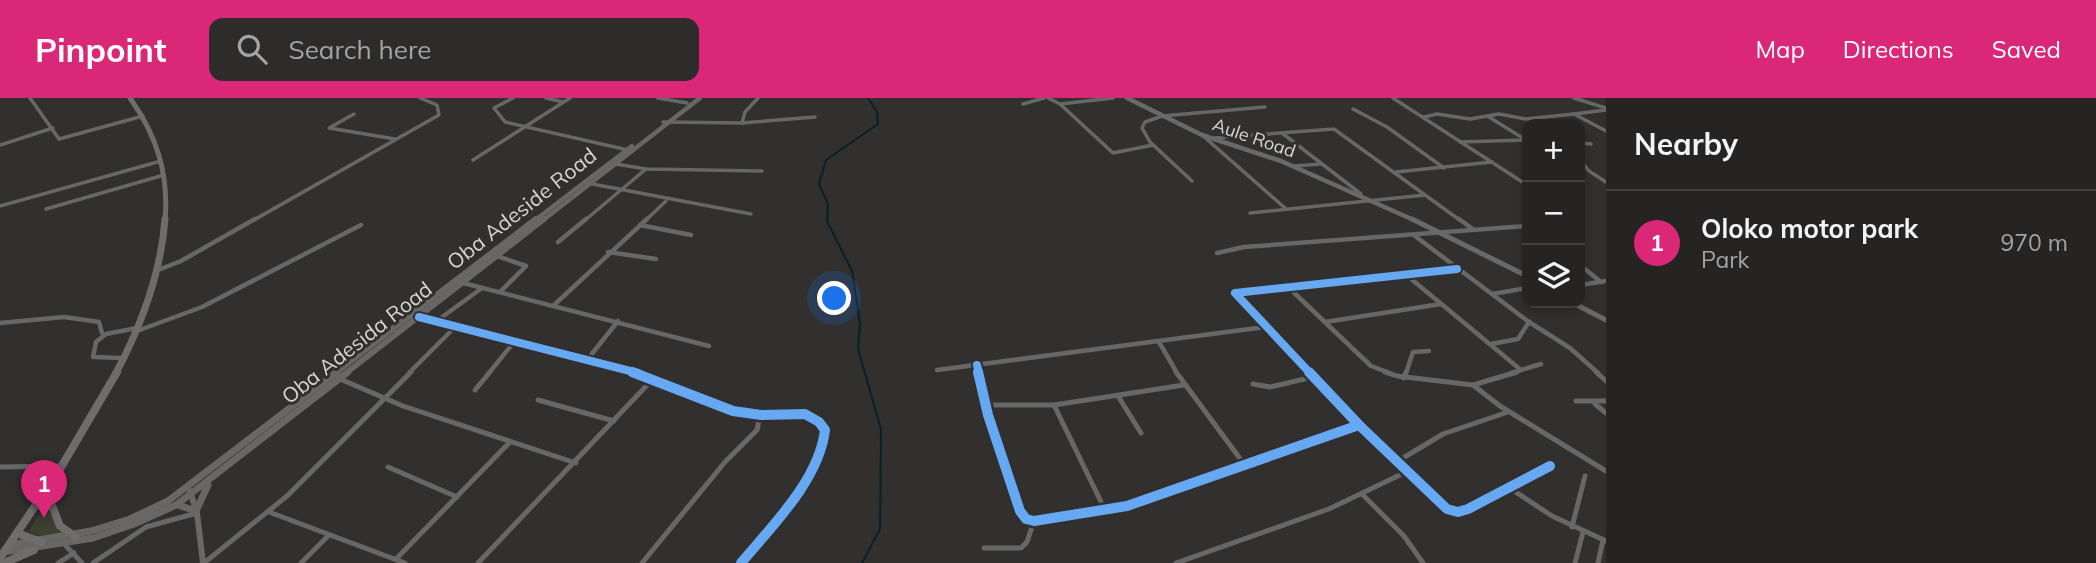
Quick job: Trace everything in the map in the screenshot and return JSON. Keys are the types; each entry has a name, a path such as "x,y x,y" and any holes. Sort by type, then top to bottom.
{"highway":[{"path":"2,555 62,466 122,358 136,330 157,271 167,212 162,161 143,116 130,98"},
{"path":"46,490 60,526 76,537"},
{"path":"17,534 41,542"},
{"path":"4,563 34,550"}],"main road":[{"name":"Oba Adeside Road","path":"588,183 625,150 666,123 694,98"},
{"name":"Oba Adesida Road","path":"2,555 66,546 111,535 176,505 190,491 210,480 463,283 519,236 700,98"},
{"name":"Oba Adeside Road","path":"9,545 76,537 137,517 190,491 519,236"},
{"path":"176,505 188,506 197,512 210,480"}],"street":[{"path":"30,98 59,139 143,116"},
{"path":"157,271 181,261 440,114 437,105 420,98"},
{"path":"513,98 494,108 503,121 625,150"},
{"path":"546,98 564,102"},
{"path":"473,160 570,98"},
{"path":"658,98 687,103"},
{"path":"742,123 745,112 758,98"},
{"path":"1023,104 1046,98 1060,104 1113,153 1153,145"},
{"path":"1060,104 1113,98"},
{"name":"Aule Road","path":"1127,98 1202,135 1295,166 1361,194 1522,273"},
{"path":"1393,98 1522,182"},
{"path":"1574,98 1606,109"},
{"path":"1192,180 1153,145 1143,125 1162,116 1265,107"},
{"path":"1353,109 1387,127 1444,168"},
{"path":"1423,117 1435,114 1466,119 1499,114 1534,119 1606,109"},
{"path":"354,114 329,128 359,136 377,134 395,139"},
{"path":"1574,114 1606,131"},
{"path":"666,123 742,123 815,117"},
{"path":"1485,117 1522,137"},
{"path":"0,145 53,128"},
{"path":"1215,138 1334,129 1474,231"},
{"path":"1281,132 1361,194"},
{"path":"1202,135 1285,208"},
{"path":"1459,142 1485,139 1522,140"},
{"path":"1585,143 1591,144"},
{"path":"0,206 162,161"},
{"path":"1395,172 1492,162"},
{"path":"616,164 646,169 762,172"},
{"path":"1295,166 1322,164"},
{"path":"1585,166 1606,182"},
{"path":"558,242 646,169"},
{"path":"46,209 164,175"},
{"path":"588,183 666,200 751,214"},
{"path":"1250,214 1285,208 1426,195"},
{"path":"554,305 666,200"},
{"path":"122,358 93,357 95,341 103,333 136,330 202,307 361,225"},
{"path":"639,225 691,235"},
{"path":"1217,253 1244,247 1522,228"},
{"path":"1414,235 1529,322 1570,348 1606,381"},
{"path":"608,252 656,259"},
{"path":"497,256 526,267 499,292"},
{"path":"1585,268 1604,281"},
{"path":"1457,269 1235,293 1359,425 1441,505 1453,512 1468,509 1550,466"},
{"path":"1404,273 1521,370"},
{"path":"1585,284 1604,281"},
{"path":"463,283 709,345"},
{"path":"1287,286 1371,366 1404,378 1473,385 1541,364"},
{"path":"437,320 483,288"},
{"path":"1492,294 1522,289"},
{"path":"1325,323 1442,303"},
{"path":"1583,308 1606,320"},
{"path":"0,323 58,316 82,317 99,322 103,333"},
{"path":"419,317 645,375 651,381 709,402 760,415 785,412 808,414 822,425 826,437 796,494 741,563"},
{"path":"587,360 618,321"},
{"path":"1491,344 1518,339 1529,322"},
{"path":"203,563 269,512 456,326"},
{"path":"937,370 1266,327"},
{"path":"475,390 514,342"},
{"path":"1159,342 1184,385 1244,464"},
{"path":"1404,378 1413,352 1429,351"},
{"path":"977,365 986,405 1020,511 1026,519 1034,521 1127,506 1359,425"},
{"path":"1253,384 1270,387 1314,377"},
{"path":"340,379 384,399 576,463"},
{"path":"478,563 576,463 651,381"},
{"path":"986,405 1054,405 1184,385"},
{"path":"1473,385 1509,411 1606,471"},
{"path":"1118,396 1141,433"},
{"path":"538,400 614,421"},
{"path":"1576,401 1595,404 1606,401"},
{"path":"1595,404 1606,413"},
{"path":"1054,405 1104,508"},
{"path":"1398,461 1443,434 1509,411"},
{"path":"642,563 725,462 757,430 760,415"},
{"path":"396,559 510,442"},
{"path":"0,467 62,466"},
{"path":"388,467 457,497"},
{"path":"1176,563 1291,523 1362,494 1408,471"},
{"path":"1572,527 1585,476"},
{"path":"1508,487 1572,527 1604,541 1598,563"},
{"path":"190,491 197,512 203,563"},
{"path":"1362,494 1405,536 1423,563"},
{"path":"93,563 146,527 197,512"},
{"path":"269,512 405,563"},
{"path":"984,548 1021,548 1027,542 1034,521"},
{"path":"1575,563 1583,532"},
{"path":"301,563 328,536"},
{"path":"66,546 82,563"},
{"path":"58,563 74,553"},
{"path":"1414,553 1414,563"}],"green space":[{"path":"46,502 59,530 66,536 40,536 29,532"}],"waterway":[{"path":"862,563 880,529 881,429 858,349 860,324 852,271 827,221 828,204 819,184 826,160 878,124 877,112 868,98"}],"cycle path":[{"path":"1457,269 1235,293 1359,425 1447,509 1458,512 1468,509 1550,466"},
{"path":"419,317 645,375 651,381 733,411 761,415 805,414 819,422 825,430 817,460 792,499 741,563"},
{"path":"977,365 988,415 1020,511 1026,519 1034,521 1127,506 1359,425"}],"place":[{"name":"Oloko motor park","path":"44,518"}]}
